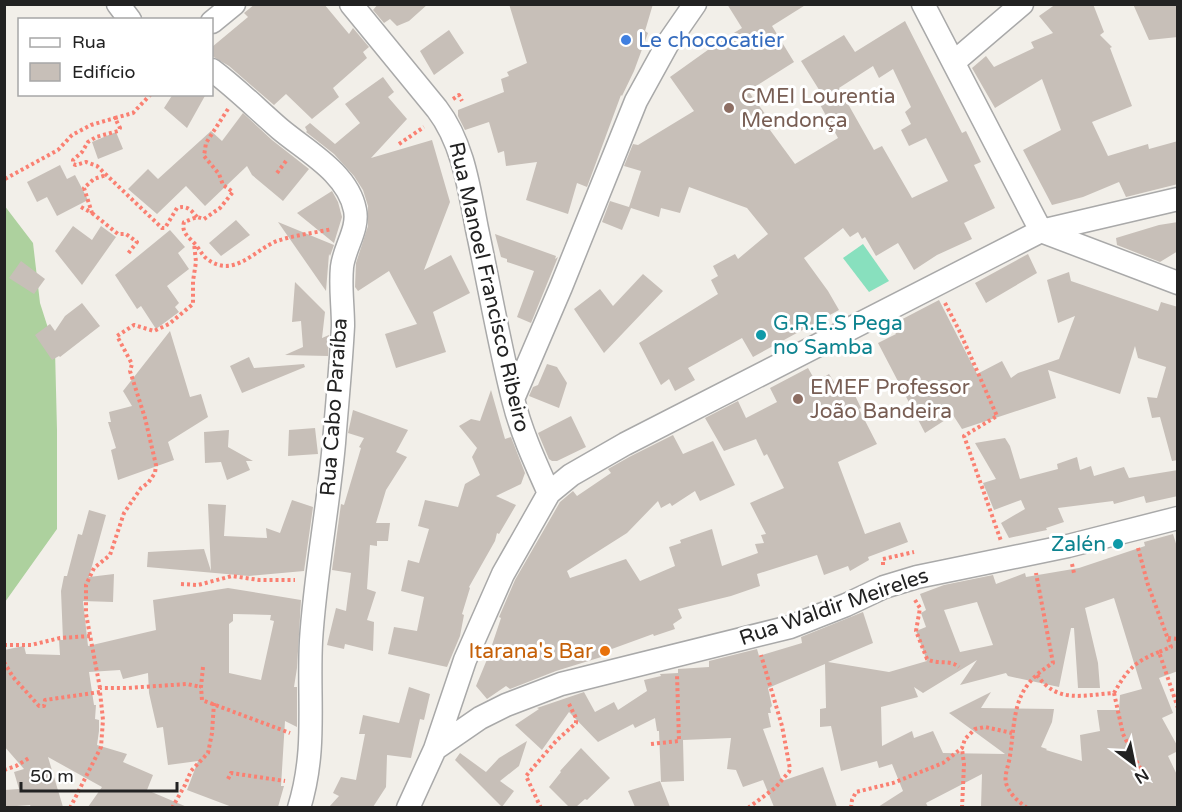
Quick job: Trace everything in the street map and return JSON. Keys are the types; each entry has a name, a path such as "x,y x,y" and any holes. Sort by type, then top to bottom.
{"street":[{"path":"118,4 128,18"},
{"path":"213,21 234,4"},
{"name":"Rua Manoel Francisco Ribeiro","path":"351,4 449,124 456,139 473,207 513,399 525,439 549,493"},
{"path":"513,399 636,101 668,43 695,4"},
{"path":"924,4 1041,231 1178,283"},
{"path":"954,62 1022,4"},
{"name":"Rua Cabo Paraíba","path":"213,71 280,129 328,165 349,193 356,211 354,227 342,265 343,325 334,443 311,642 310,760 303,797"},
{"path":"408,807 435,748 465,660 503,574 549,493 571,475 625,444 1041,231 1178,199"},
{"name":"Rua Waldir Meireles","path":"435,748 497,709 561,684 790,627 885,587 917,577 1029,554 1178,518"}],"path":[{"path":"115,118 120,128 118,131 96,137 88,142 73,160 73,164 90,162 162,228 165,228 177,208 183,206 189,208 197,217 204,219 220,208 233,192 223,185 219,174 204,156 206,143 239,91"},
{"path":"4,179 58,150 72,135 92,125 133,113 149,96"},
{"path":"399,144 424,127 449,124"},
{"path":"92,213 84,188 94,179 106,175"},
{"path":"81,207 118,234 126,234 137,242 127,255"},
{"path":"197,217 184,222 183,227 189,239 206,259 222,267 251,258 276,242 334,229 354,227"},
{"path":"70,807 101,747 103,720 100,690 85,596 90,574 110,555 124,513 141,488 155,473 156,465 154,451 130,371 132,364 117,336 134,325 154,331 169,324 193,304 196,262 194,243"},
{"path":"935,285 959,330 998,416 964,436 1002,543 1004,559"},
{"path":"130,384 133,378"},
{"path":"1134,530 1148,585 1171,647 1142,658 1133,664 1113,693 1127,744 1144,776"},
{"path":"1027,807 1011,794 1005,782 1012,733 1025,685 1053,663 1035,568 1029,554"},
{"path":"181,584 198,585 232,576 269,580 300,580 317,576"},
{"path":"914,599 920,608 916,634 927,659 933,662 953,662 959,667"},
{"path":"4,645 31,645 60,638 90,636"},
{"path":"748,807 775,788 790,769 777,707 755,637"},
{"path":"1168,638 1178,639"},
{"path":"1159,652 1178,708"},
{"path":"651,744 680,741 674,655"},
{"path":"4,662 13,677 39,706 44,706 45,700 100,690 187,684 201,687"},
{"path":"203,667 202,700 279,731 310,736"},
{"path":"1037,675 1043,683 1063,696 1113,693"},
{"path":"541,807 526,776 556,741 576,723 561,684"},
{"path":"171,807 194,766 208,753 214,704"},
{"path":"962,807 965,739 975,729 985,727 1012,733"},
{"path":"851,807 856,792 893,783 942,763 963,748"},
{"path":"4,770 29,758"},
{"path":"228,779 231,773 275,779 303,797"}],"green space":[{"path":"4,205 33,243 40,303 55,350 57,430 57,529 5,602"},
{"path":"863,244 889,281 869,292 843,258"}],"building":[{"path":"255,4 324,4 349,34 353,28 369,47 363,52 367,58 333,88 339,97 312,119 286,94 274,105 229,66 213,57 213,46 248,17 244,13"},
{"path":"378,4 428,4 409,21 397,26 390,19 384,23 373,10"},
{"path":"509,4 653,4 645,31 648,33 634,71 621,95 587,187 577,183 568,214 526,200 537,162 506,166 504,151 498,153 489,122 465,130 458,116 458,110 504,92 501,79 509,76 507,72 527,63"},
{"path":"727,4 807,4 772,26 794,62 748,91 775,127 770,130 795,164 838,138 817,99 823,96 801,61 844,35 855,52 905,21 962,133 966,131 981,162 974,165 995,208 964,223 972,239 937,255 914,270 898,243 876,256 865,237 862,239 858,232 850,237 843,228 804,258 839,310 753,357 742,338 688,368 695,380 675,391 669,379 661,385 639,343 718,294 711,280 718,276 713,266 735,254 738,259 768,234 747,208 689,187 680,213 661,208 659,217 631,208 622,230 602,222 610,201 629,207 641,171 624,166 633,144 638,145 694,111 670,77 742,28","holes":["873,66 879,78 893,69 911,107 905,112 911,124 901,130 909,146 926,138 948,181 912,198 882,146 874,150 839,88"]},
{"path":"1056,4 1093,4 1104,32 1100,35 1112,47 1110,48 1132,106 1092,122 1108,156 1148,144 1149,149 1178,141 1178,184 1126,197 1119,182 1083,197 1052,205 1023,150 1061,130 1042,79 995,108 972,68 986,56 994,67 1034,48 1031,42 1053,33 1039,16"},
{"path":"1133,4 1178,4 1178,37 1149,40"},
{"path":"449,30 464,53 434,75 420,51"},
{"path":"383,77 394,92 388,97 407,119 371,158 432,140 450,202 424,270 451,255 470,293 433,312 446,352 396,368 385,334 417,324 389,271 358,291 355,287 356,263 368,226 368,206 363,190 334,154 306,132 305,127 310,123 335,144 360,123 345,104"},
{"path":"172,96 205,96 187,128 164,108"},
{"path":"243,113 272,140 309,169 283,201 252,175 247,166 205,206 186,186 157,214 128,189 148,169 158,179 211,131 222,141"},
{"path":"116,132 123,149 98,159 92,142"},
{"path":"60,165 67,179 75,175 88,200 57,216 47,197 37,202 27,182"},
{"path":"332,191 342,217 334,243 297,213"},
{"path":"236,220 250,235 221,256 209,243"},
{"path":"278,222 334,245 330,256 329,254 326,291"},
{"path":"1178,222 1178,251 1160,262 1117,245 1116,238 1159,225"},
{"path":"73,226 92,240 101,226 116,237 82,285 55,251"},
{"path":"170,230 185,247 178,253 189,269 167,286 179,303 175,307 179,312 156,329 141,306 137,309 115,275"},
{"path":"495,234 556,256 555,259 558,257 531,323 517,317 534,271 507,262 507,259 501,257"},
{"path":"1028,254 1037,273 986,303 975,283"},
{"path":"21,261 45,279 34,294 9,278"},
{"path":"1069,272 1071,281 1158,311 1161,302 1178,307 1178,460 1172,461 1160,417 1152,418 1147,397 1157,398 1166,367 1138,358 1135,346 1120,394 1048,370 1056,398 962,429 953,415 925,433 878,343 896,334 891,325 939,300 977,374 1002,361 1011,378 1018,373 1059,359 1075,316 1058,323 1047,280"},
{"path":"643,274 663,291 604,353 574,309 600,289 613,306"},
{"path":"295,282 325,312 322,338 329,335 328,356 285,355 303,347 301,321 292,322"},
{"path":"82,303 100,326 60,357 52,360 35,335 50,324 55,331 65,316"},
{"path":"170,331 190,397 201,394 208,417 168,442 174,460 118,480 111,450 116,448 108,422 111,422 109,412 132,406 123,391"},
{"path":"249,357 254,368 304,364 305,367 242,393 230,366"},
{"path":"547,364 557,367 567,383 559,408 529,396 533,387 538,385"},
{"path":"808,368 816,382 829,374 839,390 850,385 861,408 859,409 877,444 838,462 865,534 900,522 908,542 868,557 869,560 850,571 848,566 824,575 817,555 757,574 760,586 678,609 682,618 673,624 675,629 654,636 653,634 609,650 611,654 556,671 510,689 506,686 487,699 476,686 501,618 499,617 515,580 560,502 573,491 577,496 611,473 608,469 631,456 673,435 683,454 713,441 735,485 700,501 695,491 672,506 670,503 661,508 658,501 627,533 567,571 570,578 626,559 640,581 675,566 669,547 681,543 680,540 712,529 722,566 758,553 755,544 764,543 761,535 766,534 750,503 784,488 767,454 764,456 756,439 724,451 705,418 738,401 746,418 777,402 770,388"},
{"path":"491,390 505,439 511,437 525,473 521,484 496,496 516,505 499,534 497,533 495,541 469,587 462,614 464,615 460,636 447,667 388,654 394,627 417,631 424,597 401,591 408,560 419,563 429,529 418,526 425,500 458,507 465,484 480,475 472,457 477,448 459,426 471,419 480,421"},
{"path":"353,410 408,430 396,452 407,457 386,490 376,523 390,523 388,541 377,541 377,546 370,545 367,589 376,592 367,620 374,622 373,651 345,644 344,649 327,645 336,608 346,611 351,573 332,570 341,504 344,505 361,448 359,447 364,438 348,433"},
{"path":"571,416 586,447 557,461 552,461 538,433"},
{"path":"315,428 318,454 288,456 289,430"},
{"path":"229,430 228,447 253,461 246,461 250,470 227,480 221,462 205,463 204,432"},
{"path":"1005,438 1010,446 1020,479 1058,469 1057,464 1077,457 1080,470 1091,466 1094,476 1124,467 1129,478 1178,470 1178,496 1146,503 1144,496 1114,504 1113,501 1058,508 1064,522 1046,528 1047,530 1009,538 1001,523 1025,509 1021,500 994,510 983,483 996,479 975,443"},
{"path":"292,500 313,507 304,571 249,576 147,567 148,552 204,549 211,571 208,504 226,505 224,536 267,538 266,528 280,533"},
{"path":"89,510 106,515 89,577 114,574 113,602 83,601 88,646 156,630 153,600 228,588 301,600 294,687 297,687 297,727 285,721 281,786 284,786 278,807 232,807 187,790 198,761 168,765 163,727 157,728 149,693 148,673 123,679 120,670 89,672 94,705 96,705 95,719 99,720 97,745 127,754 123,762 153,775 147,790 187,807 88,807 102,787 48,757 63,807 31,807 30,805 4,807 4,790 19,789 14,772 24,769 4,746 4,650 24,646 26,654 60,655 59,640 63,640 61,591 78,534 82,535","holes":["233,614 271,615 270,620 274,621 261,680 229,673 229,624 233,621"]},
{"path":"1173,534 1178,550 1178,671 1159,678 1173,713 1162,718 1178,747 1178,751 1168,756 1178,777 1178,807 981,807 982,774 926,803 928,807 878,807 903,791 892,764 879,768 877,761 841,771 831,726 820,727 820,709 826,708 825,664 768,688 772,706 771,713 768,713 771,727 763,729 782,781 823,767 837,807 774,807 763,780 743,787 736,770 727,769 731,738 683,740 684,781 661,782 659,731 657,731 655,718 635,728 633,724 598,742 569,712 542,750 515,725 539,709 537,708 584,692 595,712 614,702 618,710 647,691 644,680 661,676 660,674 678,673 678,669 709,667 709,661 757,649 759,656 802,643 801,637 863,612 873,643 828,662 889,672 927,661 916,631 926,627 921,613 926,610 920,594 944,585 993,575 996,584 1025,573 1026,577 1079,568 1145,546 1144,542","holes":["1114,598 1142,689 1120,695 1119,710 1097,710 1100,731 1080,735 1082,761 1041,747 1052,722 1054,709 981,708 991,692 949,713 1005,754 943,753 933,731 914,738 912,731 882,746 881,707 918,697 914,687 923,693 977,660 960,685 1006,673 1008,676 1059,687 1071,628 1074,628 1078,688 1100,688 1098,663 1085,608","977,602 993,645 960,652 944,610"]},
{"path":"409,687 430,694 424,720 420,719 411,758 387,755 386,787 373,807 329,807 339,796 333,793 341,777 356,780 365,734 359,734 363,715 399,723"},
{"path":"527,741 519,766 500,781 514,791 502,807 455,760 460,753 486,772 499,758"},
{"path":"581,748 610,778 587,800 585,799 576,807 569,807 549,787"},
{"path":"660,781 670,807 635,807 628,791"}],"place":[{"name":"Le chococatier","path":"626,40"},
{"name":"CMEI Lourentia Mendonça","path":"729,108"},
{"name":"G.R.E.S Pega no Samba","path":"761,335"},
{"name":"EMEF Professor João Bandeira","path":"798,399"},
{"name":"Zalén","path":"1118,544"},
{"name":"Itarana's Bar","path":"605,651"}]}
